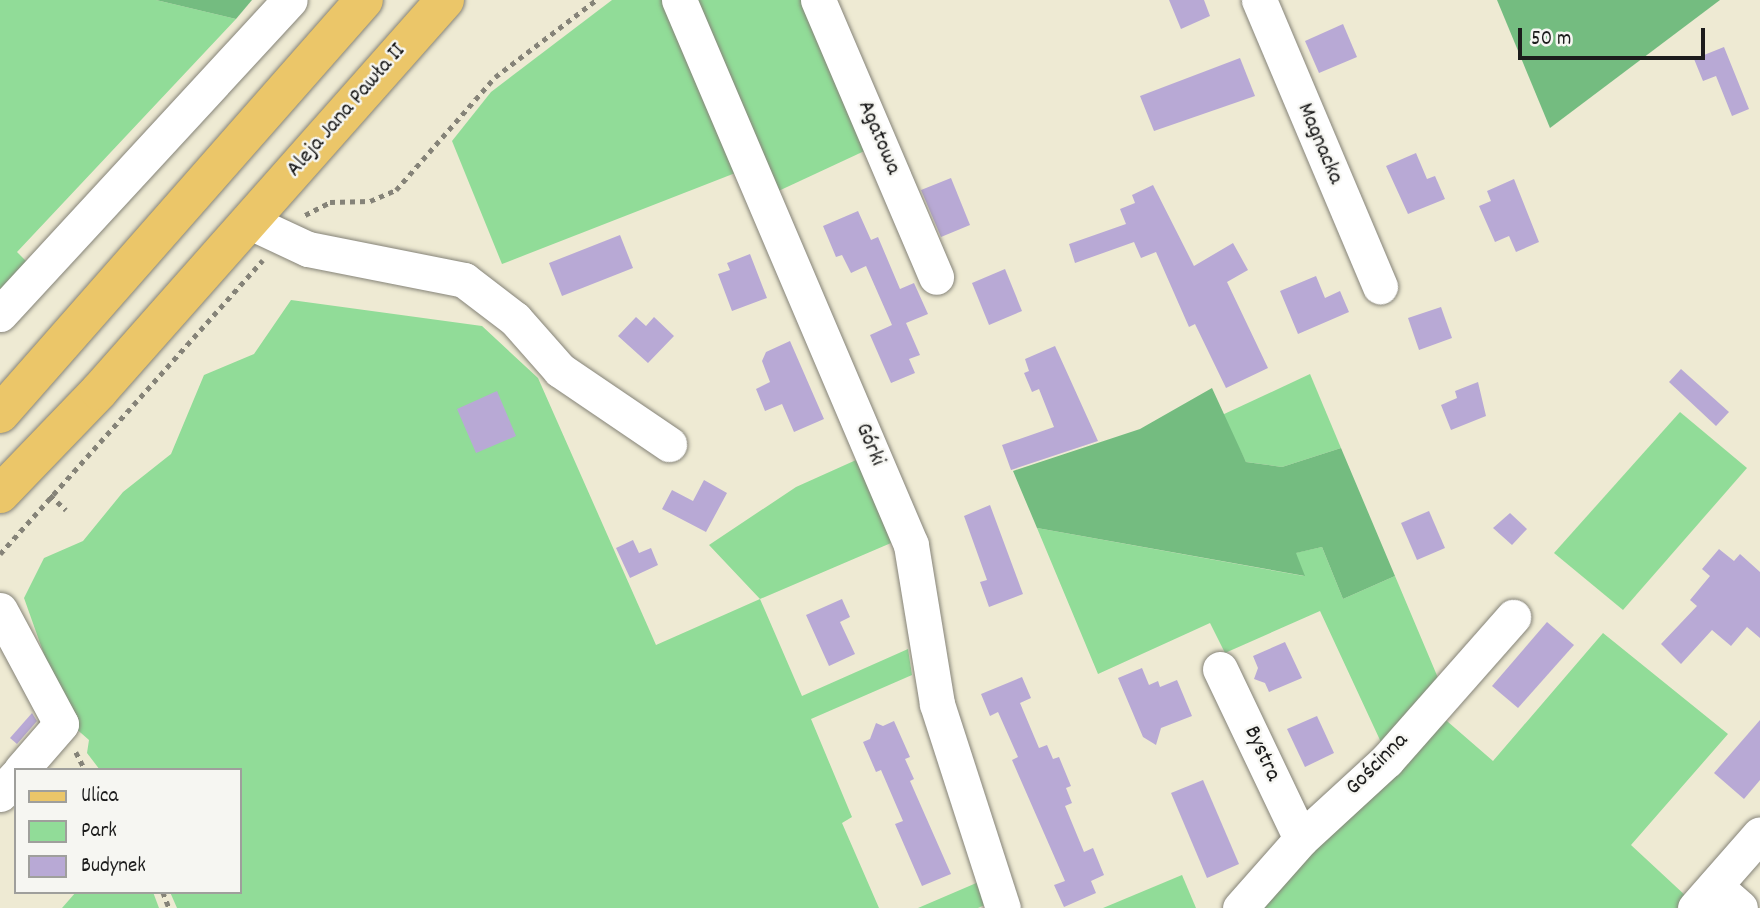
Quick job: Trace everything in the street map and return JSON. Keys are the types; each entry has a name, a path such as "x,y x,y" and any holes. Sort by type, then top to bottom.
{"main road":[{"path":"0,414 364,0"},
{"name":"Aleja Jana Pawła II","path":"0,494 266,229 444,0"}],"street":[{"path":"0,314 290,0"},
{"name":"Górki","path":"679,0 911,545 937,704 1003,908"},
{"name":"Agatowa","path":"818,0 936,277"},
{"name":"Magnacka","path":"1259,0 1380,288"},
{"path":"266,229 337,257 464,280 515,319 560,370 668,444"},
{"path":"0,610 61,724 24,768"},
{"name":"Gościnna","path":"1240,908 1301,839 1387,760 1513,617"},
{"name":"Bystra","path":"1220,669 1301,839"},
{"path":"0,794 14,778"},
{"path":"1716,901 1760,834"}],"path":[{"path":"0,554 266,229 316,207 370,201 396,190 495,77 596,0"},
{"path":"50,495 66,510"}],"green space":[{"path":"0,0 156,0 236,19 17,252 28,263 0,293"},
{"path":"156,0 252,0 236,19"},
{"path":"612,0 671,0 743,170 502,264 452,141 491,92"},
{"path":"689,0 810,0 873,147 772,194"},
{"path":"1497,0 1720,0 1550,128"},
{"path":"291,300 482,326 538,378 656,645 760,599 802,696 908,649 912,675 811,719 852,817 842,823 879,908 177,908 171,894 242,894 242,768 98,768 87,753 89,740 73,726 56,688 24,598 44,558 83,541 123,492 171,454 204,375 254,354"},
{"path":"1310,374 1341,448 1282,467 1246,462 1222,415"},
{"path":"1212,388 1246,462 1282,467 1341,448 1395,576 1343,599 1322,547 1296,553 1305,576 1037,528 1013,471 1140,429"},
{"path":"1680,412 1747,468 1623,610 1554,553"},
{"path":"865,456 891,543 760,599 709,545 796,487"},
{"path":"1037,528 1304,576 1295,553 1322,547 1343,599 1395,576 1441,685 1386,753 1320,611 1225,653 1210,623 1098,674"},
{"path":"1603,633 1728,734 1631,845 1687,897 1677,908 1253,908 1440,715 1493,761"},
{"path":"1182,875 1196,908 1103,908"},
{"path":"981,881 989,903 978,908 918,908"},
{"path":"74,894 154,894 159,908 62,908"}],"building":[{"path":"1169,0 1204,0 1210,16 1181,29"},
{"path":"1343,24 1357,57 1319,73 1305,41"},
{"path":"1724,47 1749,109 1732,116 1716,76 1703,81 1694,59"},
{"path":"1240,58 1255,96 1154,131 1140,96"},
{"path":"1416,153 1427,179 1435,176 1445,199 1408,214 1386,166"},
{"path":"951,178 970,225 941,237 921,190"},
{"path":"1514,179 1539,242 1516,252 1509,236 1495,242 1479,206 1491,201 1487,191"},
{"path":"1153,185 1194,266 1233,243 1248,270 1227,282 1268,368 1226,388 1195,324 1189,327 1156,252 1141,258 1134,242 1075,263 1069,244 1126,224 1120,209 1135,203 1132,195"},
{"path":"858,211 871,240 878,237 900,289 914,283 928,314 906,323 920,355 909,359 915,373 891,383 870,335 892,325 866,266 851,273 842,255 836,257 823,226"},
{"path":"620,235 633,268 562,296 549,263"},
{"path":"750,254 767,298 732,311 718,274 730,270 727,263"},
{"path":"1005,269 1022,311 989,325 972,283"},
{"path":"1316,276 1325,298 1340,291 1349,312 1298,334 1280,291"},
{"path":"1441,307 1452,338 1419,350 1408,318"},
{"path":"636,317 646,326 654,317 674,336 648,363 618,336"},
{"path":"790,341 824,419 794,432 782,404 765,411 756,389 770,382 762,361 766,352"},
{"path":"1055,346 1098,441 1011,470 1002,445 1054,427 1039,389 1032,392 1024,373 1029,371 1025,359"},
{"path":"1681,369 1729,412 1716,426 1669,382"},
{"path":"1478,382 1486,416 1451,430 1441,405 1457,398 1455,391"},
{"path":"497,391 516,436 476,453 457,409"},
{"path":"704,480 727,493 706,532 662,509 672,490 693,501"},
{"path":"990,505 1023,594 989,607 980,582 987,580 964,516"},
{"path":"1429,511 1445,548 1417,560 1401,523"},
{"path":"1510,513 1527,529 1512,545 1493,528"},
{"path":"633,540 639,553 651,548 658,565 630,578 616,548"},
{"path":"1719,549 1734,561 1740,554 1760,572 1760,638 1747,627 1731,646 1712,630 1681,664 1661,644 1697,606 1690,600 1710,576 1702,569"},
{"path":"842,599 850,617 840,622 855,654 829,666 806,615"},
{"path":"1547,622 1574,645 1518,708 1492,686"},
{"path":"1285,642 1302,678 1269,692 1265,683 1254,679 1258,668 1253,656"},
{"path":"1142,668 1149,685 1158,681 1160,687 1177,680 1192,716 1161,728 1156,745 1143,737 1118,678"},
{"path":"1022,677 1031,698 1020,703 1039,748 1047,745 1053,759 1059,757 1071,786 1066,788 1072,803 1065,806 1084,852 1093,848 1104,875 1091,881 1096,893 1064,907 1054,885 1065,881 1012,760 1018,757 998,712 990,716 981,694"},
{"path":"32,713 37,721 17,744 10,738"},
{"path":"1317,716 1334,753 1305,767 1287,729"},
{"path":"1760,720 1760,780 1744,799 1714,773"},
{"path":"894,721 910,757 905,759 914,779 910,781 951,874 922,886 895,824 903,821 881,770 876,772 863,742 870,739 876,723 883,726"},
{"path":"1203,780 1239,864 1207,878 1171,793"}]}
